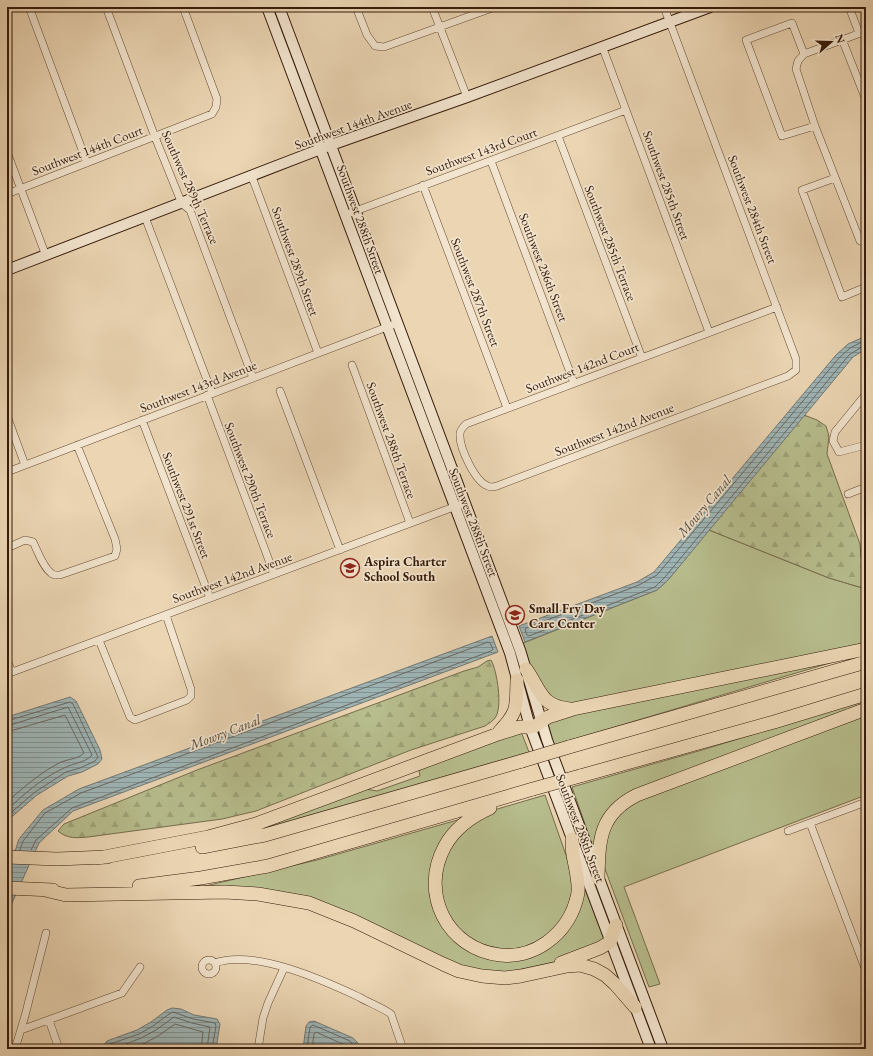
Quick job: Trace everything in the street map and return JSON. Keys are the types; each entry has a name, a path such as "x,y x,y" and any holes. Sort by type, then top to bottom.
{"highway":[{"path":"99,858 208,837 256,824 498,734 520,727 535,725 548,717 574,709 866,649"},
{"path":"7,858 99,858 140,855 200,847 265,835 866,662"},
{"path":"526,669 534,680 542,696 547,701 559,708 574,709"},
{"path":"498,734 511,720 515,711 517,680"},
{"path":"7,888 45,890 140,886 201,878 268,866 514,794 774,722 866,694"},
{"path":"598,878 602,832 613,813 619,806 628,800 637,795 866,709"},
{"path":"514,794 465,822 450,838 439,859 435,882 438,906 444,918 458,936 477,949 504,956 523,954 533,950 552,938 561,930 572,913 578,893 578,878 574,860 572,839"},
{"path":"45,890 66,895 225,892 258,894 309,904 354,921 442,964 490,978 505,978 538,972 550,968 565,960 600,948 610,942 616,925"},
{"path":"550,968 580,965 594,969 605,975 615,984 634,1007"}],"main road":[{"name":"Southwest 288th Street","path":"267,7 510,653 517,680 598,878 663,1049"},
{"name":"Southwest 288th Street","path":"279,7 526,669 535,725 572,839 651,1049"},
{"name":"Southwest 144th Avenue","path":"7,270 182,204 321,149 467,97 710,7"}],"street":[{"path":"29,7 87,163"},
{"name":"Southwest 289th Terrace","path":"106,7 182,204 190,210 253,378"},
{"name":"Southwest 144th Court","path":"7,194 212,114 216,107 217,99 183,7"},
{"path":"356,7 367,35 375,46 384,48 496,7"},
{"path":"432,7 467,97"},
{"name":"Southwest 284th Street","path":"664,7 796,359 796,370 788,376 748,391"},
{"path":"850,7 863,32 804,54 798,61 796,69 814,126 860,241 866,243"},
{"path":"804,54 792,23 746,40 782,136 814,126"},
{"path":"842,39 866,100"},
{"name":"Southwest 285th Street","path":"602,46 709,332"},
{"name":"Southwest 143rd Court","path":"345,215 626,110"},
{"name":"Southwest 285th Terrace","path":"558,136 642,358"},
{"path":"7,152 46,256"},
{"name":"Southwest 286th Street","path":"491,161 574,383"},
{"name":"Southwest 289th Street","path":"252,177 318,353"},
{"path":"835,178 802,190 842,297 866,287"},
{"name":"Southwest 287th Street","path":"423,185 507,408"},
{"name":"Southwest 290th Terrace","path":"145,217 274,574"},
{"name":"Southwest 142nd Court","path":"489,487 481,481 472,469 461,442 460,433 466,424 777,307"},
{"name":"Southwest 143rd Avenue","path":"7,472 397,323"},
{"name":"Southwest 288th Terrace","path":"352,365 410,523"},
{"path":"280,391 340,550"},
{"name":"Southwest 142nd Avenue","path":"489,487 497,486 748,391"},
{"path":"866,394 835,432 833,442 839,452 866,445"},
{"path":"7,416 25,465"},
{"name":"Southwest 291st Street","path":"142,420 210,598"},
{"path":"7,548 26,540 33,542 46,567 54,575 60,575 115,556 117,549 115,539 77,445"},
{"path":"848,494 866,487"},
{"name":"Southwest 142nd Avenue","path":"9,673 465,503"},
{"path":"99,640 130,717 135,720 187,700 191,696 191,689 166,615"},
{"path":"7,660 9,673"},
{"path":"788,831 866,802"},
{"path":"810,823 866,971"},
{"path":"15,1049 46,933"},
{"path":"216,963 246,960 284,968 325,981 391,1014 403,1049"},
{"path":"21,1030 122,993 140,967"},
{"path":"258,1049 263,1018 284,968"},
{"path":"49,1020 59,1049"}],"green space":[{"path":"804,415 817,420 826,426 829,436 827,454 860,544 861,558 866,565 866,589 829,578 709,530"},
{"path":"709,530 829,578 866,589 866,646 578,704 558,704 539,686 521,644 657,590 668,580"},
{"path":"850,657 554,745 547,720"},
{"path":"491,660 497,680 499,706 495,718 485,726 411,750 256,811 222,819 88,837 69,837 58,831 64,824 197,770 478,667"},
{"path":"866,700 866,707 634,792 594,850 572,787 702,750"},
{"path":"866,713 866,795 624,887 660,984 649,987 605,869 603,859 604,838 623,807"},
{"path":"520,729 529,752 254,831 366,789 377,791 420,776 420,770"},
{"path":"545,795 575,881 564,921 535,946 496,951 462,934 444,907 440,883 447,853 461,833 494,810"},
{"path":"461,819 431,896 481,956 554,941 582,881 605,941 554,962 508,972 491,972 464,967 354,916 201,887 317,860"}],"water":[{"path":"866,336 866,349 853,357 668,580 657,590 525,642 519,626 637,582 654,572 836,355 848,344"},
{"name":"Mowry Canal","path":"492,636 498,652 73,811 39,843 12,903 7,922 7,876 19,839 43,810 79,789"},
{"path":"70,697 76,701 100,750 102,759 98,764 82,772 68,776 37,795 7,821 7,717"},
{"path":"172,1008 181,1009 194,1015 217,1019 220,1024 216,1049 104,1049 103,1046 107,1041 137,1030"},
{"path":"314,1021 353,1038 358,1043 360,1049 303,1049 306,1026 309,1022"}],"place":[{"name":"Aspira Charter School South","path":"350,568"},
{"name":"Small Fry Day Care Center","path":"515,615"}]}
